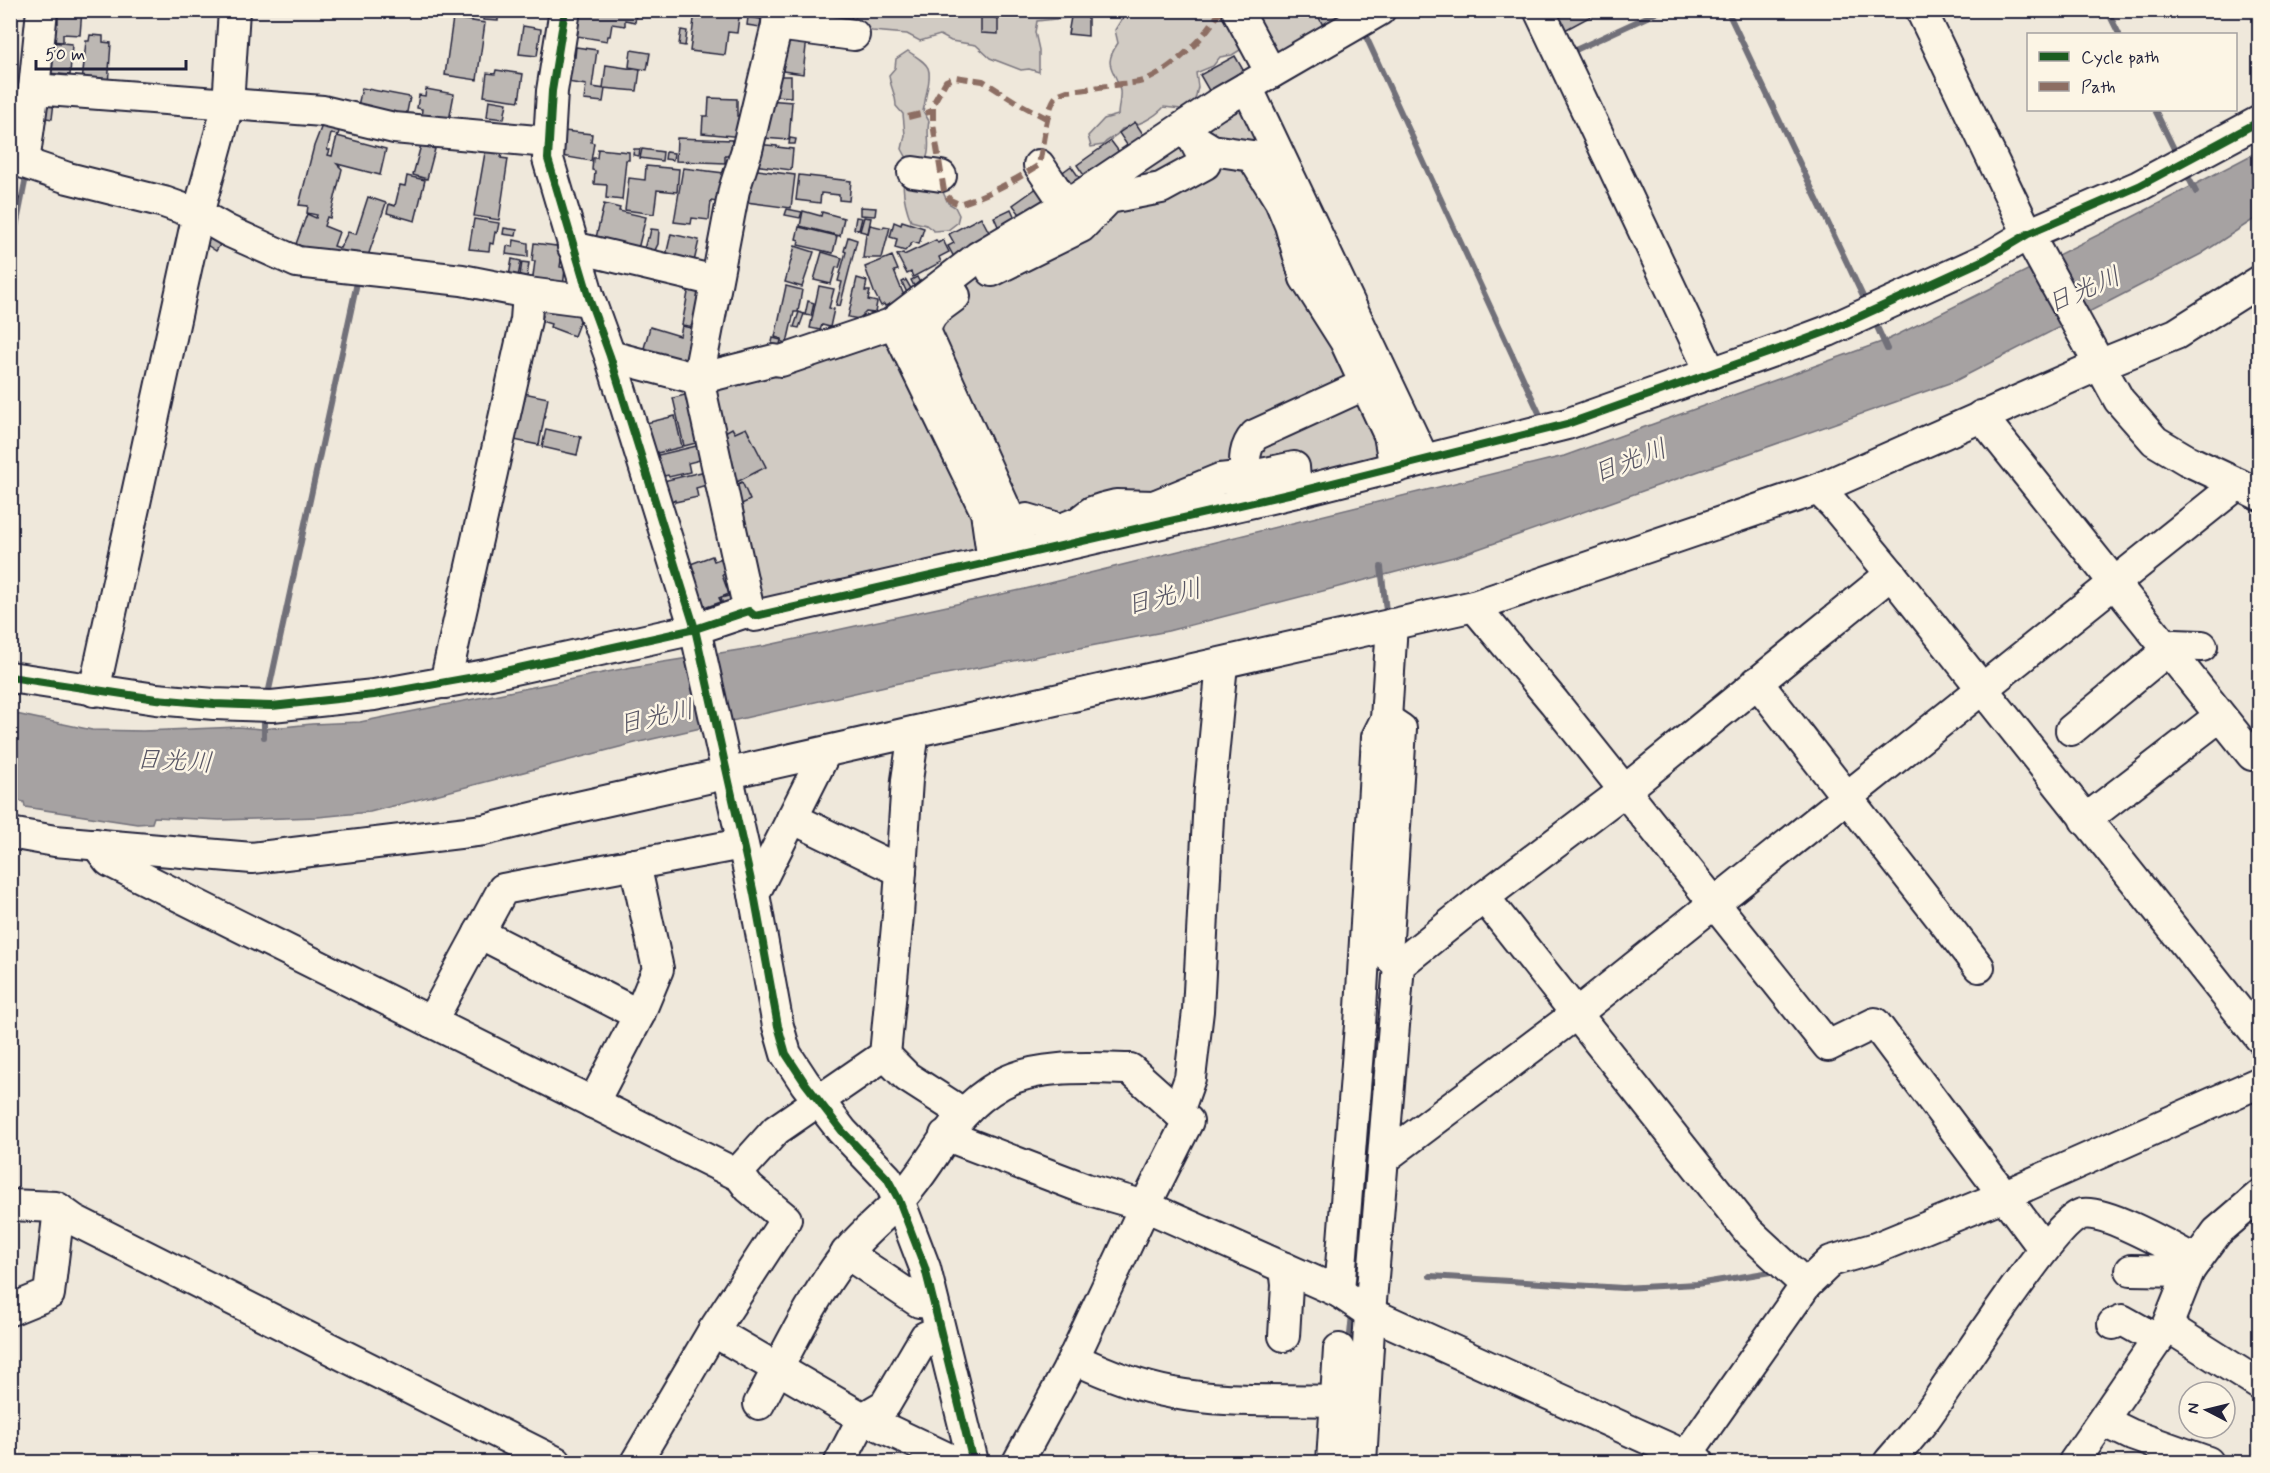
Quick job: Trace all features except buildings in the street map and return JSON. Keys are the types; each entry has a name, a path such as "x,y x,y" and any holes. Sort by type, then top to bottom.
{"street":[{"path":"42,10 25,106 24,163 68,178 198,213 228,231 297,262 462,280 528,294 590,301"},
{"path":"94,691 198,213 228,105 234,10"},
{"path":"565,10 552,91 548,159 573,247 610,356 695,629 754,894 778,1026 786,1054 842,1131 887,1178 899,1200 925,1268 973,1462"},
{"path":"1237,10 1259,80 1389,435 1395,468"},
{"path":"610,356 698,380 774,360 781,362 891,324 978,257 1189,130 1259,80 1380,10"},
{"path":"1539,10 1711,373"},
{"path":"1383,1159 1576,1014 2114,583 2249,490 2187,460 2155,441 2119,400 2030,237 1921,10"},
{"path":"854,35 777,18 747,150 734,190 698,380 749,611 755,616 993,562 1019,541 1296,492 1567,424 1828,331 2139,186 2259,121"},
{"path":"25,106 228,105 323,111 394,128 548,142"},
{"path":"917,345 931,314 997,267 1082,227 1109,198 1161,188 1205,164 1201,150 1189,130"},
{"path":"1189,130 1212,150 1252,156 1280,201 1290,225 1305,278 1345,340 1364,364 1424,460"},
{"path":"1039,165 1066,205"},
{"path":"573,247 716,281"},
{"path":"10,833 55,841 252,858 484,830 1474,606 1818,489 1981,417 2097,362 2176,334 2259,281"},
{"path":"445,683 526,320 528,294"},
{"path":"891,324 917,345 957,430 1019,541"},
{"path":"1246,476 1246,451 1255,435 1364,364"},
{"path":"1981,417 2252,755"},
{"path":"957,430 986,512 993,562"},
{"path":"1019,541 1021,521 1028,519 1061,529 1104,508 1116,505 1154,506 1220,479 1294,467 1296,492"},
{"path":"1818,489 1891,574 2259,1038"},
{"path":"1361,1462 1370,1313 1399,965 1484,897 1520,854 1624,791 1891,574"},
{"path":"1474,606 1828,1046 1875,1023 2044,1249"},
{"path":"10,677 94,691 214,704 272,706 374,695 445,683 695,629 749,611"},
{"path":"1339,1292 1360,1024 1377,737 1386,719 1392,624"},
{"path":"2071,730 2174,645 2202,646"},
{"path":"1178,1112 1190,1078 1198,1011 1209,798 1222,664"},
{"path":"1757,682 1979,968"},
{"path":"2085,820 2220,716"},
{"path":"1386,719 1401,729 1387,955 1399,965"},
{"path":"914,732 907,780 885,1055 954,1124 1026,1177 1086,1189 1145,1206 1339,1292 1370,1313 1692,1459 1806,1285 1831,1261 1876,1248 2003,1196 2259,1082"},
{"path":"754,894 825,753"},
{"path":"792,818 901,871"},
{"path":"96,844 109,861 740,1176 749,1188 786,1219 713,1331 636,1462"},
{"path":"431,1022 503,889 742,844"},
{"path":"593,1103 639,1015 658,969 635,864"},
{"path":"1484,897 1749,1232 1806,1285"},
{"path":"479,933 639,1015"},
{"path":"740,1176 741,1168 776,1130 885,1055"},
{"path":"759,1404 821,1292 846,1253 899,1200 925,1168 954,1124 974,1102 1003,1083 1035,1073 1074,1068 1130,1069 1188,1121 1073,1358 1018,1462"},
{"path":"2074,1462 2163,1333 2193,1266 2217,1232 2259,1195"},
{"path":"10,1205 56,1207 74,1220 556,1462"},
{"path":"10,1310 49,1294 59,1209"},
{"path":"1889,1462 1924,1420 2044,1249 2075,1217 2085,1213 2128,1225 2193,1266"},
{"path":"846,1253 919,1302 936,1317"},
{"path":"2131,1270 2193,1266"},
{"path":"1284,1336 1287,1285 1285,1268"},
{"path":"840,1462 863,1418 885,1405 936,1317"},
{"path":"2113,1324 2122,1320 2163,1333 2259,1385"},
{"path":"713,1331 863,1418 956,1462"},
{"path":"1332,1462 1339,1350"},
{"path":"1073,1358 1099,1370 1173,1393 1214,1398 1335,1401"},
{"path":"2103,1421 2132,1435 2197,1460"}],"shaded area":[{"path":"860,10 950,11 961,14 982,14 983,10 1067,11 1064,18 1037,21 1035,32 1039,50 1039,72 1029,69 1021,70 990,58 976,45 951,41 940,35 920,41 907,34 872,31 858,27 855,18"},
{"path":"1120,11 1354,11 1282,58 1247,56 1240,50 1232,55 1220,57 1213,66 1196,73 1198,87 1194,104 1181,109 1164,107 1145,121 1122,129 1103,145 1091,147 1088,136 1104,119 1118,115 1120,91 1110,63 1118,43 1115,30 1123,17"},
{"path":"908,51 924,63 929,71 923,111 929,121 927,157 948,203 955,207 959,215 957,223 948,230 934,231 926,225 911,221 906,207 903,184 909,162 902,149 905,135 903,114 896,106 889,75 895,68 896,59"},
{"path":"1237,106 1244,109 1399,453 758,604 705,384 774,366 983,265"}],"water":[{"name":"日光川","path":"2259,151 2259,216 2201,254 1955,381 1458,556 1168,631 894,684 635,743 370,812 318,817 220,820 154,817 152,823 137,824 25,807 24,802 11,799 11,713 92,730 143,731 238,727 262,729 360,722 632,667 764,646 1025,589 1564,456 1887,340 2104,232"}],"waterway":[{"path":"1569,53 1662,10"},
{"path":"1727,10 1867,305"},
{"path":"2107,10 2118,33"},
{"path":"1363,30 1540,415"},
{"path":"2155,111 2177,155"},
{"path":"2184,169 2196,192"},
{"path":"10,257 27,172"},
{"path":"267,699 358,278"},
{"path":"1874,320 1887,349"},
{"path":"1381,567 1386,611"},
{"path":"264,715 264,737"},
{"path":"1430,1276 1623,1288 1697,1284 1777,1271"},
{"path":"1349,1345 1352,1314"}],"marked path":[{"path":"1048,119 1016,102 983,81 955,77 946,81 933,104 933,124 944,191 950,200 959,204 980,196 1039,165 1045,127 1048,117 1051,107 1054,99 1058,95 1067,91 1137,82 1150,78 1171,65 1190,49 1221,10"},
{"path":"908,117 933,111"}],"cycle path":[{"path":"565,10 552,91 548,159 590,301 610,356 695,629 754,894 778,1026 786,1054 805,1083 842,1131 887,1178 899,1200 925,1268 973,1462"},
{"path":"10,677 156,699 214,704 272,706 374,695 491,674 695,629 749,611 755,616 1297,492 1567,424 1828,331 1986,259 2028,234 2139,186 2260,121"}]}
